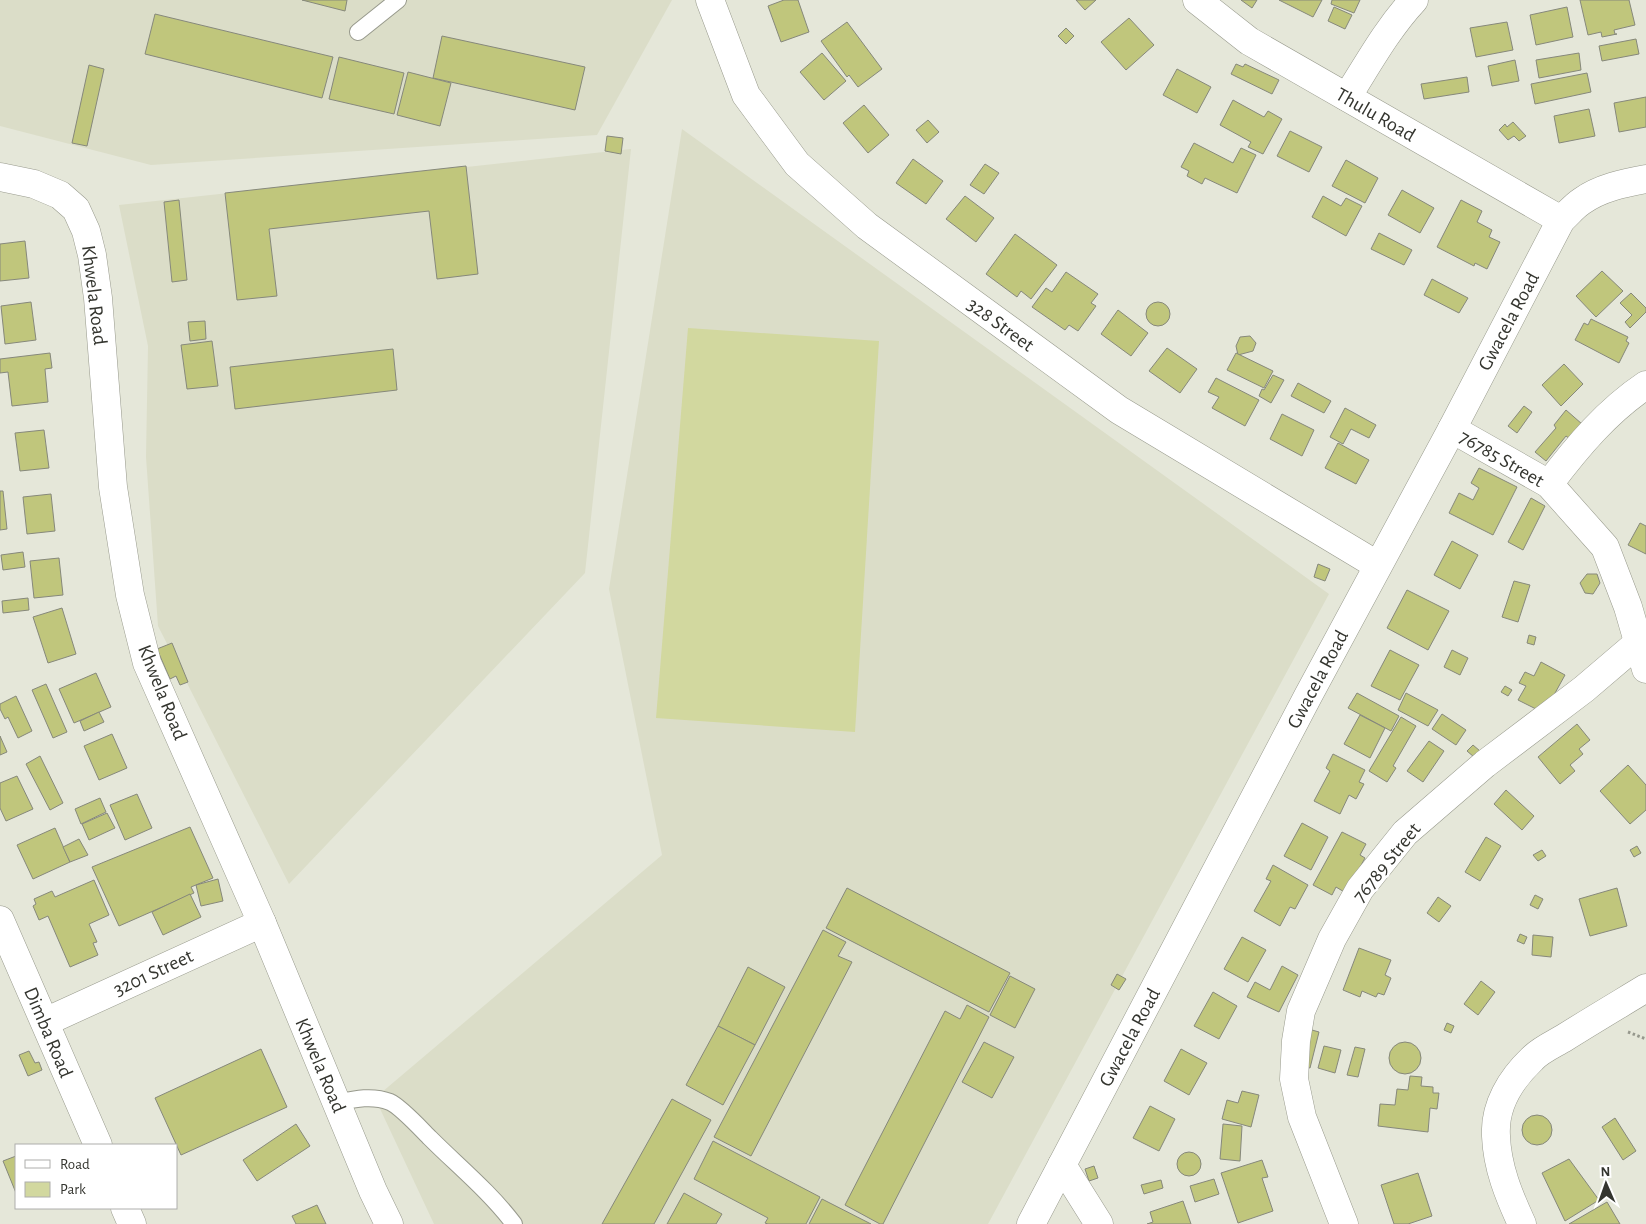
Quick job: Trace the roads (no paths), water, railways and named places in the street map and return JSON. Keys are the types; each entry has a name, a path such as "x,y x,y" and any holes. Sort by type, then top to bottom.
{"street":[{"name":"328 Street","path":"710,0 746,96 797,164 867,226 1119,410 1378,565"},
{"name":"Thulu Road","path":"1197,0 1250,41 1561,220"},
{"path":"1347,97 1381,42 1414,0"},
{"name":"Khwela Road","path":"0,177 34,184 60,195 76,209 86,231 92,255 98,298 113,487 130,595 147,663 262,923 389,1224"},
{"name":"Gwacela Road","path":"1031,1224 1561,220 1580,202 1594,193 1646,179"},
{"path":"1549,484 1591,432 1611,412 1646,385"},
{"name":"76785 Street","path":"1452,429 1549,484 1605,548 1628,608 1646,669"},
{"name":"76789 Street","path":"1344,1224 1302,1117 1294,1079 1296,1041 1301,1011 1332,939 1360,889 1405,834 1485,764 1584,689 1638,643"},
{"name":"Dimba Road","path":"0,920 98,1144"},
{"name":"3201 Street","path":"45,1022 262,923"},
{"path":"1522,1224 1511,1200 1501,1170 1495,1135 1500,1106 1512,1082 1533,1058 1646,988"},
{"path":"1062,1165 1099,1224"},
{"path":"125,1209 132,1224"}],"lane":[{"path":"358,32 398,0"},
{"path":"337,1103 362,1098 375,1098 392,1103 483,1190 514,1224"}]}
